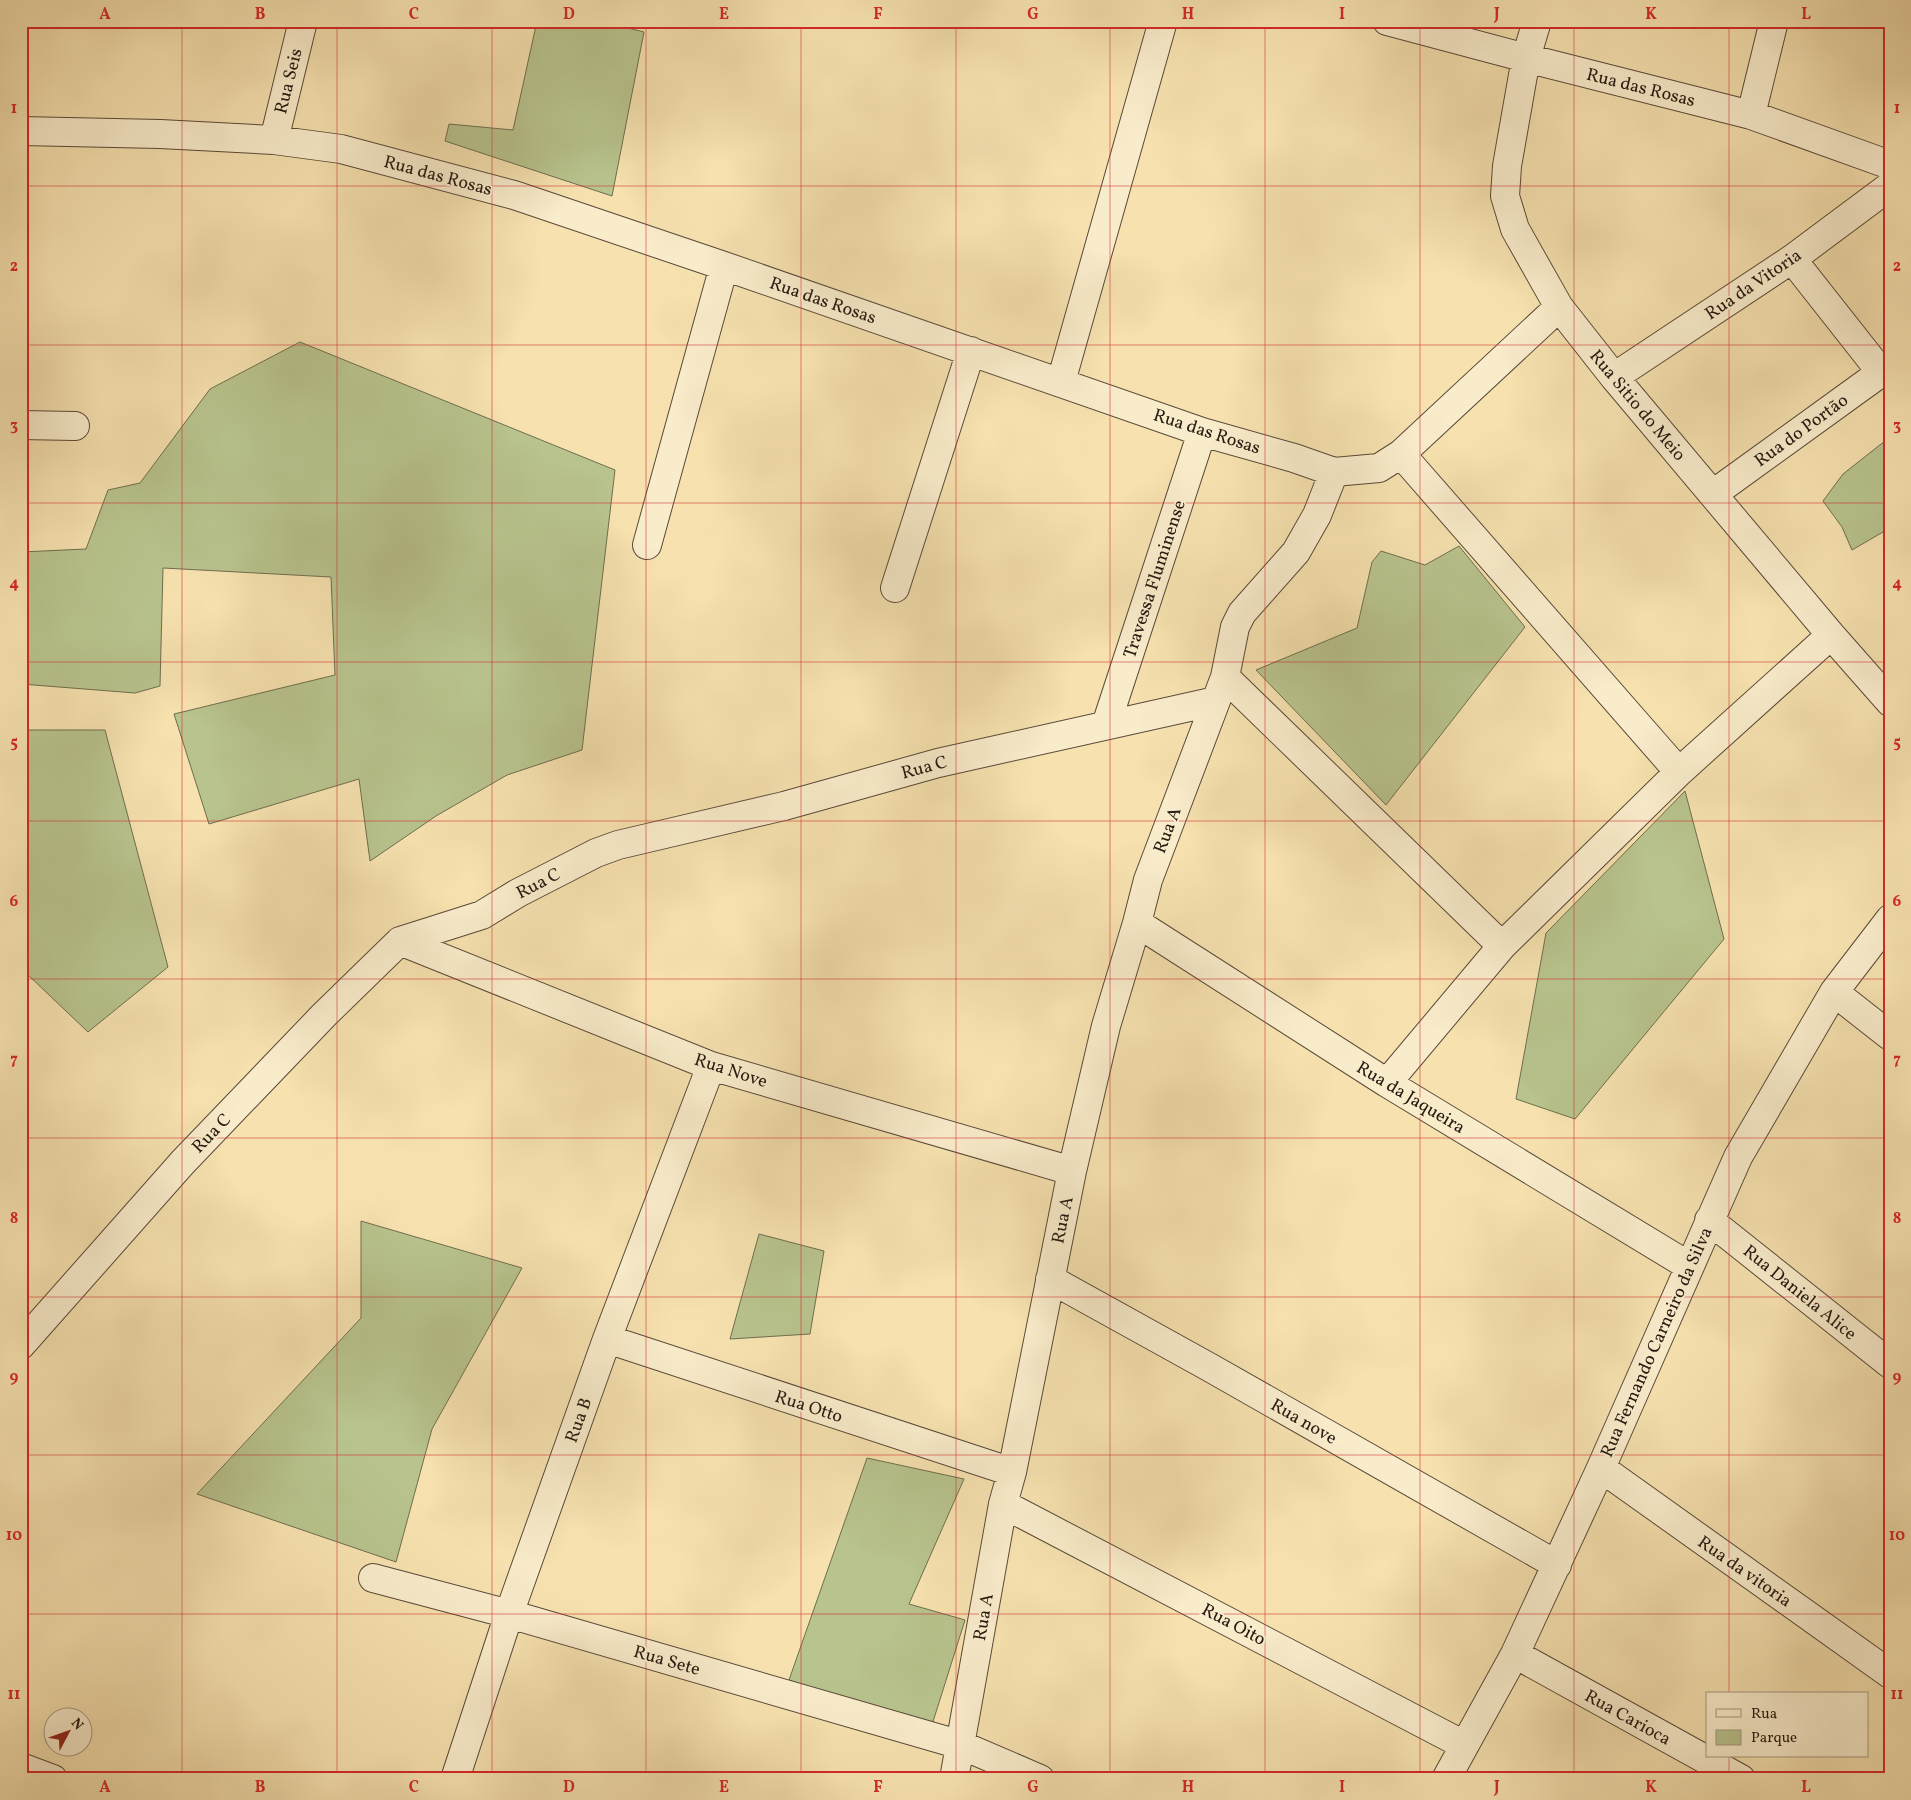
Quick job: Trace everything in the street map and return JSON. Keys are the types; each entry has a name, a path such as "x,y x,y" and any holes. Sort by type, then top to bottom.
{"street":[{"name":"Rua Seis","path":"274,140 303,21"},
{"path":"1061,382 1163,21"},
{"name":"Rua das Rosas","path":"1388,21 1751,115 1890,166"},
{"path":"1526,58 1537,21"},
{"path":"1751,115 1774,21"},
{"name":"Rua Sitio do Meio","path":"1526,58 1506,166 1505,196 1515,229 1559,307 1614,377 1830,635 1890,702"},
{"name":"Rua das Rosas","path":"21,130 274,140 341,149 514,195 1202,432 1294,458 1334,472 1379,468 1401,454 1559,307"},
{"name":"Rua da Vitoria","path":"1614,377 1792,259 1890,186"},
{"path":"1792,259 1885,369"},
{"path":"647,545 724,266"},
{"path":"895,588 970,351"},
{"name":"Rua do Portão","path":"1713,494 1885,369"},
{"path":"21,425 74,426"},
{"name":"Travessa Fluminense","path":"1106,725 1202,432"},
{"path":"1401,454 1679,772"},
{"name":"Rua A","path":"954,1779 1003,1504 1012,1472 1072,1171 1106,1026 1148,880 1221,689 1235,627 1242,613 1296,552 1317,514 1334,472"},
{"path":"1387,1083 1502,946 1679,772 1830,635"},
{"path":"1221,689 1502,946"},
{"name":"Rua C","path":"21,1345 183,1162 324,1015 400,941 482,915 518,893 596,853 618,845 784,806 938,763 1106,725 1221,689"},
{"name":"Rua Fernando Carneiro da Silva","path":"1446,1779 1516,1654 1601,1468 1688,1266 1738,1157 1834,992 1890,919"},
{"name":"Rua da Jaqueira","path":"1137,923 1387,1083 1688,1266"},
{"name":"Rua Nove","path":"400,941 711,1066 1072,1171"},
{"path":"1834,992 1890,1036"},
{"name":"Rua B","path":"455,1779 509,1614 607,1339 711,1066"},
{"name":"Rua Daniela Alice","path":"1710,1220 1890,1364"},
{"name":"Rua nove","path":"1050,1279 1209,1366 1557,1565"},
{"name":"Rua Otto","path":"607,1339 1012,1472"},
{"name":"Rua da vitoria","path":"1601,1468 1890,1674"},
{"name":"Rua Oito","path":"1003,1504 1464,1745"},
{"name":"Rua Sete","path":"373,1578 509,1614 961,1745"},
{"name":"Rua Carioca","path":"1516,1654 1741,1779"},
{"path":"961,1745 1040,1779"},
{"path":"21,1768 53,1779"}],"green space":[{"path":"537,21 600,21 644,32 612,196 445,141 449,124 513,130"},
{"path":"300,342 615,470 582,750 507,775 436,816 370,861 359,779 209,824 174,714 335,675 331,577 163,568 160,686 135,693 21,684 21,552 86,549 108,490 140,483 210,389"},
{"path":"1890,437 1890,543 1883,532 1852,550 1842,527 1823,501 1843,474"},
{"path":"1459,546 1525,627 1386,805 1256,670 1357,628 1372,562 1381,551 1425,565"},
{"path":"21,730 105,730 168,967 88,1032 26,973 21,976"},
{"path":"1685,791 1724,939 1575,1119 1516,1099 1546,933"},
{"path":"361,1221 522,1268 432,1429 396,1562 197,1494 361,1318"},
{"path":"759,1234 824,1251 810,1334 730,1339"},
{"path":"867,1458 964,1479 909,1604 965,1620 931,1728 789,1680"}]}
